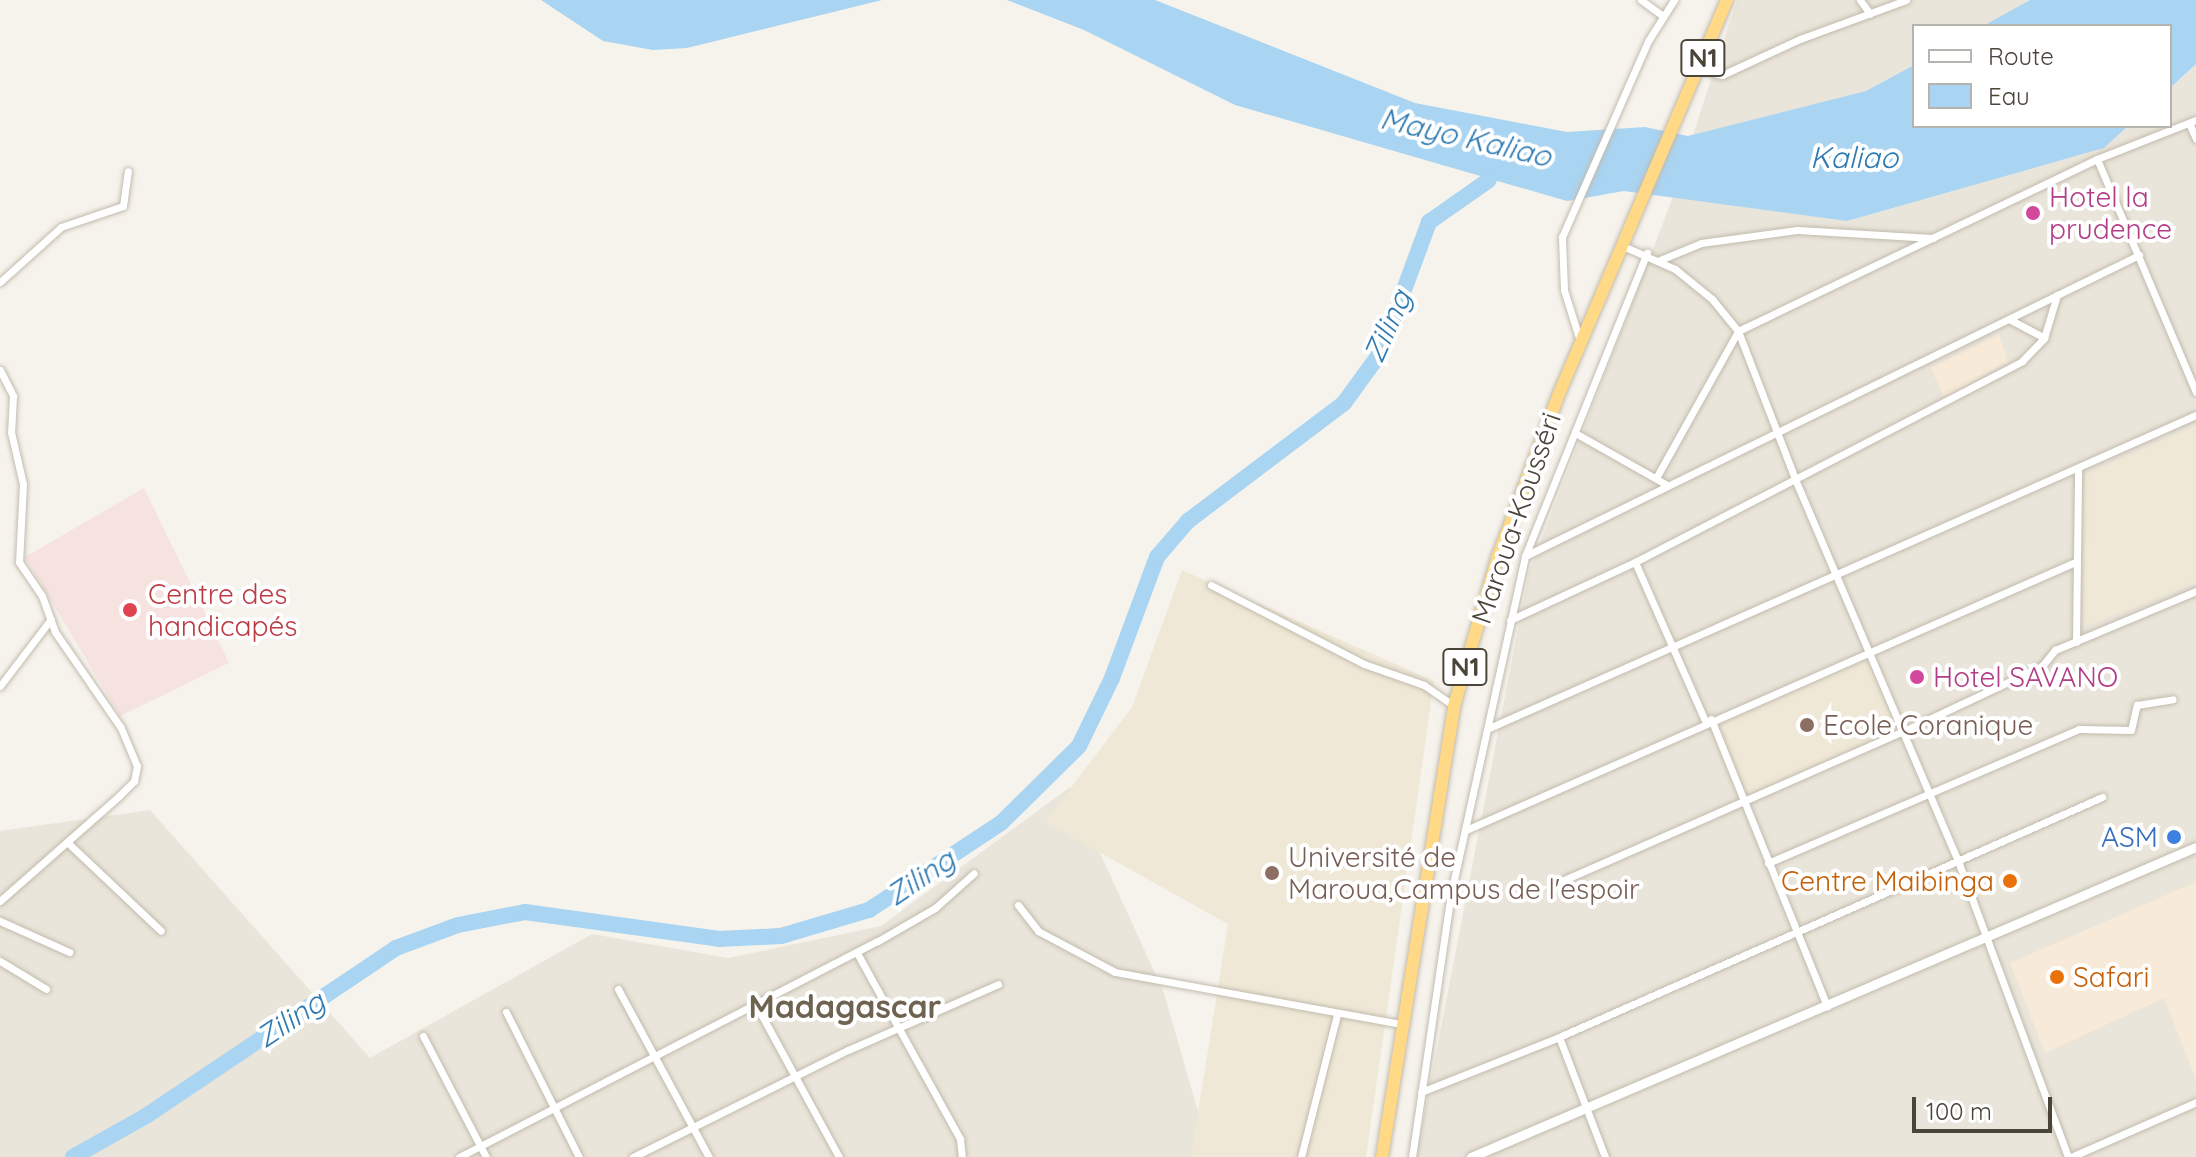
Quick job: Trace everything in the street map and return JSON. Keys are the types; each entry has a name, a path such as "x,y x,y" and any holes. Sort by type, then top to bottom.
{"highway":[{"name":"Maroua-Kousséri","path":"1382,1157 1454,706 1498,556 1581,346 1727,0"}],"street":[{"path":"1641,0 1663,16"},
{"path":"1581,346 1561,265 1571,209 1663,16 1674,0"},
{"path":"1860,0 1870,14"},
{"path":"1698,69 1722,75 1800,39 1906,0"},
{"path":"1656,478 1738,331 2097,159 2192,121 2196,139"},
{"path":"2097,159 2196,392"},
{"path":"0,282 61,227 123,206 128,171"},
{"path":"1660,260 1701,243 1797,230 1933,238"},
{"path":"1623,246 1660,260 1712,299 1738,331 1836,578 1870,650 1958,861 2069,1157 2196,1102"},
{"path":"1412,1157 1434,989 1525,556 1577,434 1647,253"},
{"path":"1525,556 2139,255"},
{"path":"1510,620 1635,562 2022,361 2044,338 2057,295"},
{"path":"2009,319 2044,338"},
{"path":"0,370 13,396 11,432 23,484 17,555 51,619 121,728 137,766 134,781 0,901"},
{"path":"1489,728 1836,578 2196,415"},
{"path":"1577,434 1667,485"},
{"path":"2076,642 2078,468"},
{"path":"1635,562 1744,801 1827,1006"},
{"path":"1466,830 1708,720 2075,562"},
{"path":"1211,585 1364,664 1424,685 1454,706"},
{"path":"1564,880 1904,731 2042,666 2055,650 2196,591"},
{"path":"0,686 51,619"},
{"path":"1768,863 2079,729 2131,730 2137,705 2173,699"},
{"path":"1421,1092 1559,1037 2102,797"},
{"path":"67,842 161,931"},
{"path":"1471,1157 2196,847"},
{"path":"459,1157 652,1055 857,953 935,908 974,873"},
{"path":"1018,905 1038,931 1115,972 1337,1015 1402,1024"},
{"path":"0,921 69,952"},
{"path":"857,953 960,1139 962,1157"},
{"path":"0,961 46,989"},
{"path":"633,1157 793,1076 998,984"},
{"path":"618,989 709,1157"},
{"path":"755,1003 839,1157"},
{"path":"506,1012 579,1157"},
{"path":"1301,1157 1337,1015"},
{"path":"423,1036 486,1157"},
{"path":"1559,1037 1605,1157"}],"shaded area":[{"path":"1737,0 2030,0 1987,24 1912,24 1912,66 1866,91 1693,135"},
{"path":"2196,64 2196,1157 1416,1157 1529,572 1673,197 1847,221 2104,148 2126,128 2172,128 2172,86"},
{"path":"1999,334 2008,362 1944,398 1931,368"},
{"path":"2196,425 2196,583 2083,627 2084,475"},
{"name":"Centre des handicapés","path":"144,488 229,663 120,716 25,557"},
{"name":"Université de Maroua,Campus de l'espoir","path":"1182,570 1434,681 1366,1157 1191,1157 1228,924 1045,822 1132,707"},
{"name":"Ecole Coranique","path":"1865,655 1898,729 1748,795 1715,722"},
{"path":"1070,787 1164,993 1211,1157 0,1157 0,831 150,810 370,1058 592,934 728,958 881,926"},
{"path":"2196,882 2196,1079 2164,998 2045,1053 2010,963"}],"water":[{"path":"541,0 882,0 687,48 653,50 603,41"},
{"name":"Kaliao","path":"1007,0 1155,0 1415,103 1567,132 1645,127 1688,136 1866,91 1912,66 1912,128 2126,128 2104,148 1847,221 1624,191 1567,201 1235,105 1084,30"},
{"path":"2030,0 2196,0 2196,64 2172,86 2172,24 1987,24"}],"waterway":[{"name":"Ziling","path":"73,1157 146,1116 396,948 458,925 525,912 719,939 781,936 869,910 1001,823 1079,746 1112,678 1157,557 1188,521 1344,403 1381,352 1429,222 1489,180"}],"place":[{"name":"Hotel la prudence","path":"2033,213"},
{"name":"Centre des handicapés","path":"130,610"},
{"name":"Hotel SAVANO","path":"1917,677"},
{"name":"Ecole Coranique","path":"1807,725"},
{"name":"ASM","path":"2174,837"},
{"name":"Université de Maroua,Campus de l'espoir","path":"1272,873"},
{"name":"Centre Maibinga","path":"2010,881"},
{"name":"Safari","path":"2057,977"}],"district":[{"name":"Madagascar","path":"845,1006"}],"water label":[{"name":"Mayo Kaliao","path":"1466,137"}]}
